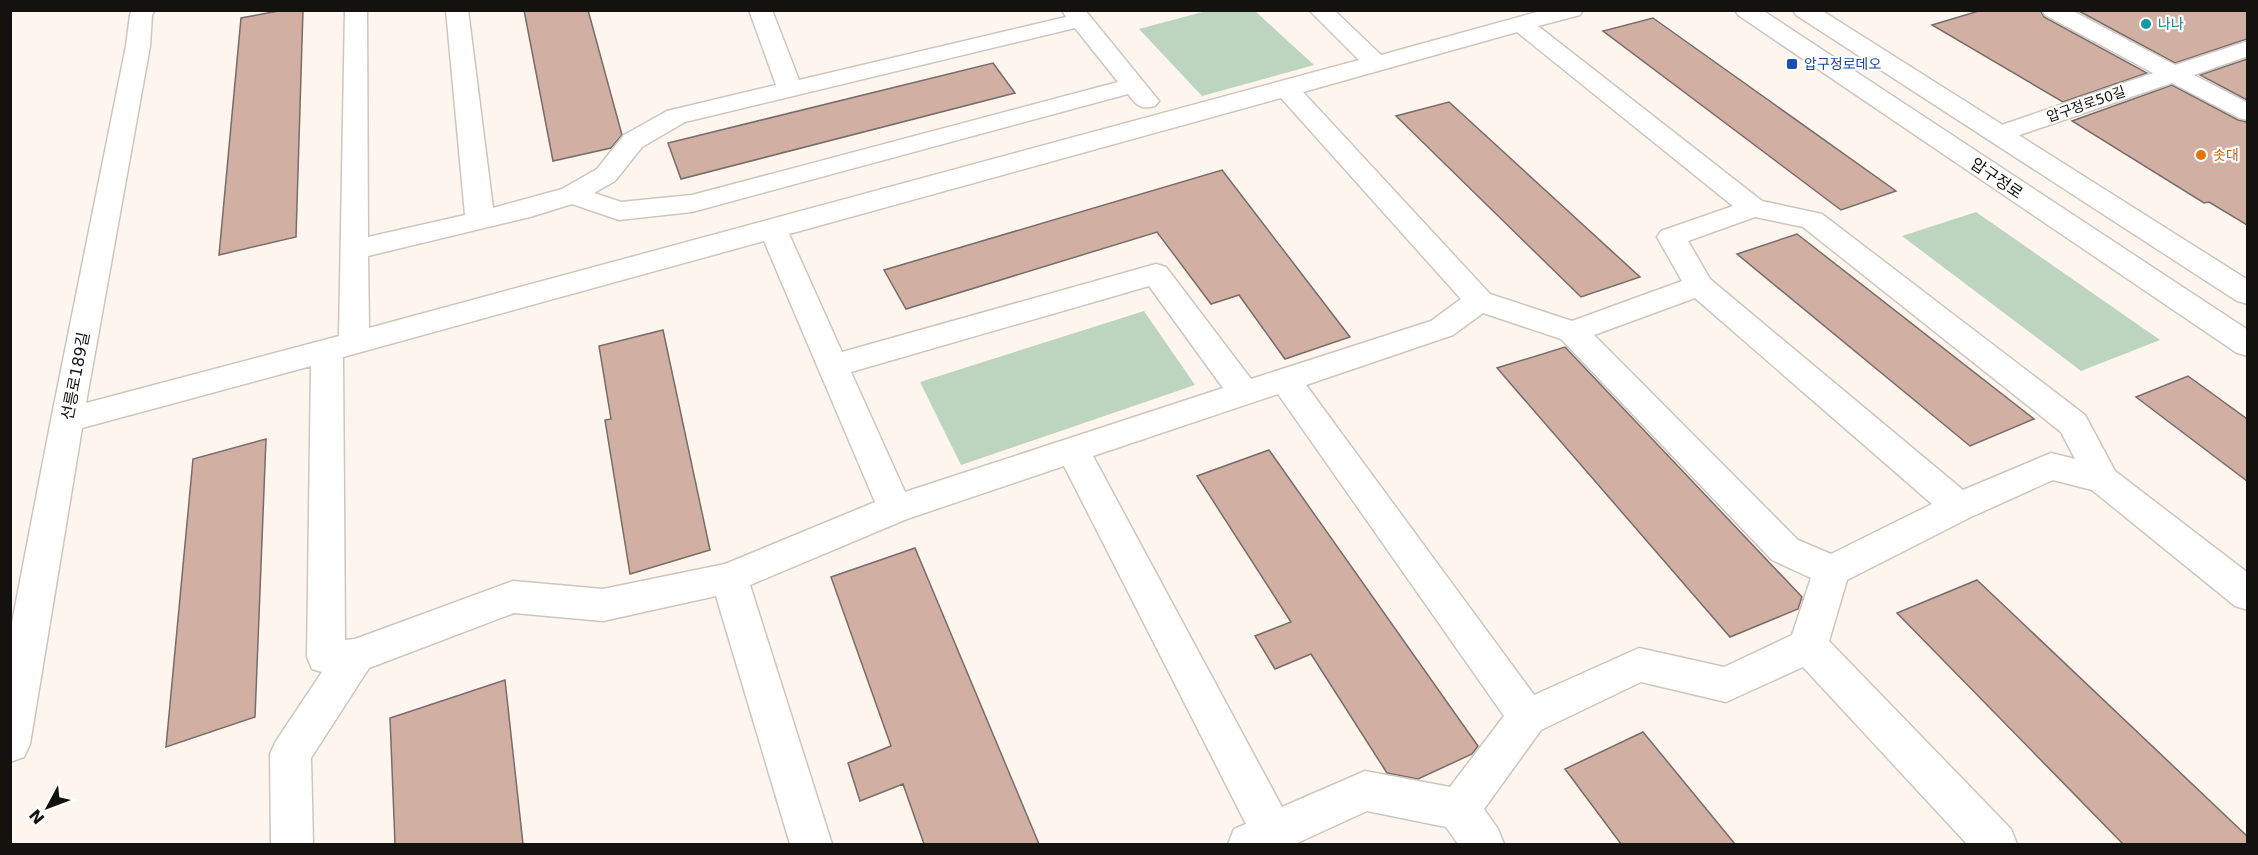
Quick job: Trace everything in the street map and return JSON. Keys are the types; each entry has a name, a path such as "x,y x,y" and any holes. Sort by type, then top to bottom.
{"street":[{"name":"선릉로189길","path":"10,744 67,420 138,46 141,15 144,10"},
{"path":"356,10 354,250 340,347 326,657 355,656 513,597 603,605 729,578 895,509 1442,328 1479,301"},
{"path":"457,10 480,220"},
{"path":"760,10 790,88"},
{"path":"1320,10 1378,65"},
{"path":"67,420 1288,90 1572,10"},
{"name":"압구정로","path":"1746,10 2247,345"},
{"path":"1804,10 2247,294"},
{"path":"2053,10 2247,113"},
{"path":"354,250 572,195 606,175 633,141 676,116 1077,15 1164,123"},
{"path":"1521,24 1752,208 1812,220 2073,424 2103,480 2247,595"},
{"name":"압구정로50길","path":"1999,134 2247,48"},
{"path":"572,195 619,211 692,203 1134,85"},
{"path":"1288,90 1479,301 1572,332 1785,550 1832,571"},
{"path":"1752,208 1671,237 1699,286 1959,507"},
{"path":"773,230 895,509"},
{"path":"832,366 1156,274 1244,394"},
{"path":"1572,332 1699,286"},
{"path":"1285,380 1527,717"},
{"path":"1074,450 1261,839 1365,791 1460,809 1483,844"},
{"path":"1460,809 1527,717 1639,665 1726,685 1808,646 1832,571 1959,507 2051,466 2103,480"},
{"path":"729,578 811,844"},
{"path":"1808,646 1996,844"},
{"path":"292,844 290,754 355,656"}],"green space":[{"path":"1210,10 1255,11 1314,65 1202,96 1139,29"},
{"path":"1976,212 2160,340 2081,371 1902,236"},
{"path":"1144,311 1195,385 961,465 920,382"}],"building":[{"path":"284,10 303,10 296,237 219,255 241,18"},
{"path":"524,10 588,10 622,135 611,148 553,161"},
{"path":"1982,10 2040,10 2044,17 2147,73 2063,102 1932,25"},
{"path":"2077,10 2247,10 2247,39 2175,63"},
{"path":"1653,18 1896,191 1841,210 1603,31"},
{"path":"2247,59 2247,100 2200,75"},
{"path":"993,63 1015,93 681,179 668,143"},
{"path":"2172,85 2238,120 2247,122 2247,225 2209,202 2204,203 2072,121"},
{"path":"1449,102 1640,277 1581,297 1396,116"},
{"path":"1222,170 1350,337 1285,359 1239,295 1211,304 1157,232 906,309 884,270"},
{"path":"1797,234 2034,419 1970,446 1737,254"},
{"path":"663,330 710,550 630,574 605,420 611,419 599,346"},
{"path":"1565,347 1802,597 1798,609 1730,637 1497,368"},
{"path":"2188,376 2247,419 2247,481 2136,397"},
{"path":"266,439 255,717 166,747 193,459"},
{"path":"1269,450 1478,746 1472,754 1418,779 1387,773 1311,654 1275,669 1255,636 1291,622 1197,476"},
{"path":"915,548 1039,844 924,844 903,784 860,801 848,763 891,746 831,577"},
{"path":"1977,580 2247,836 2247,844 2123,844 1897,613"},
{"path":"505,680 523,844 395,844 390,718"},
{"path":"1643,732 1735,844 1621,844 1565,769"}],"place":[{"name":"나나","path":"2146,24"},
{"name":"압구정로데오","path":"1792,64"},
{"name":"솟대","path":"2201,155"}]}
